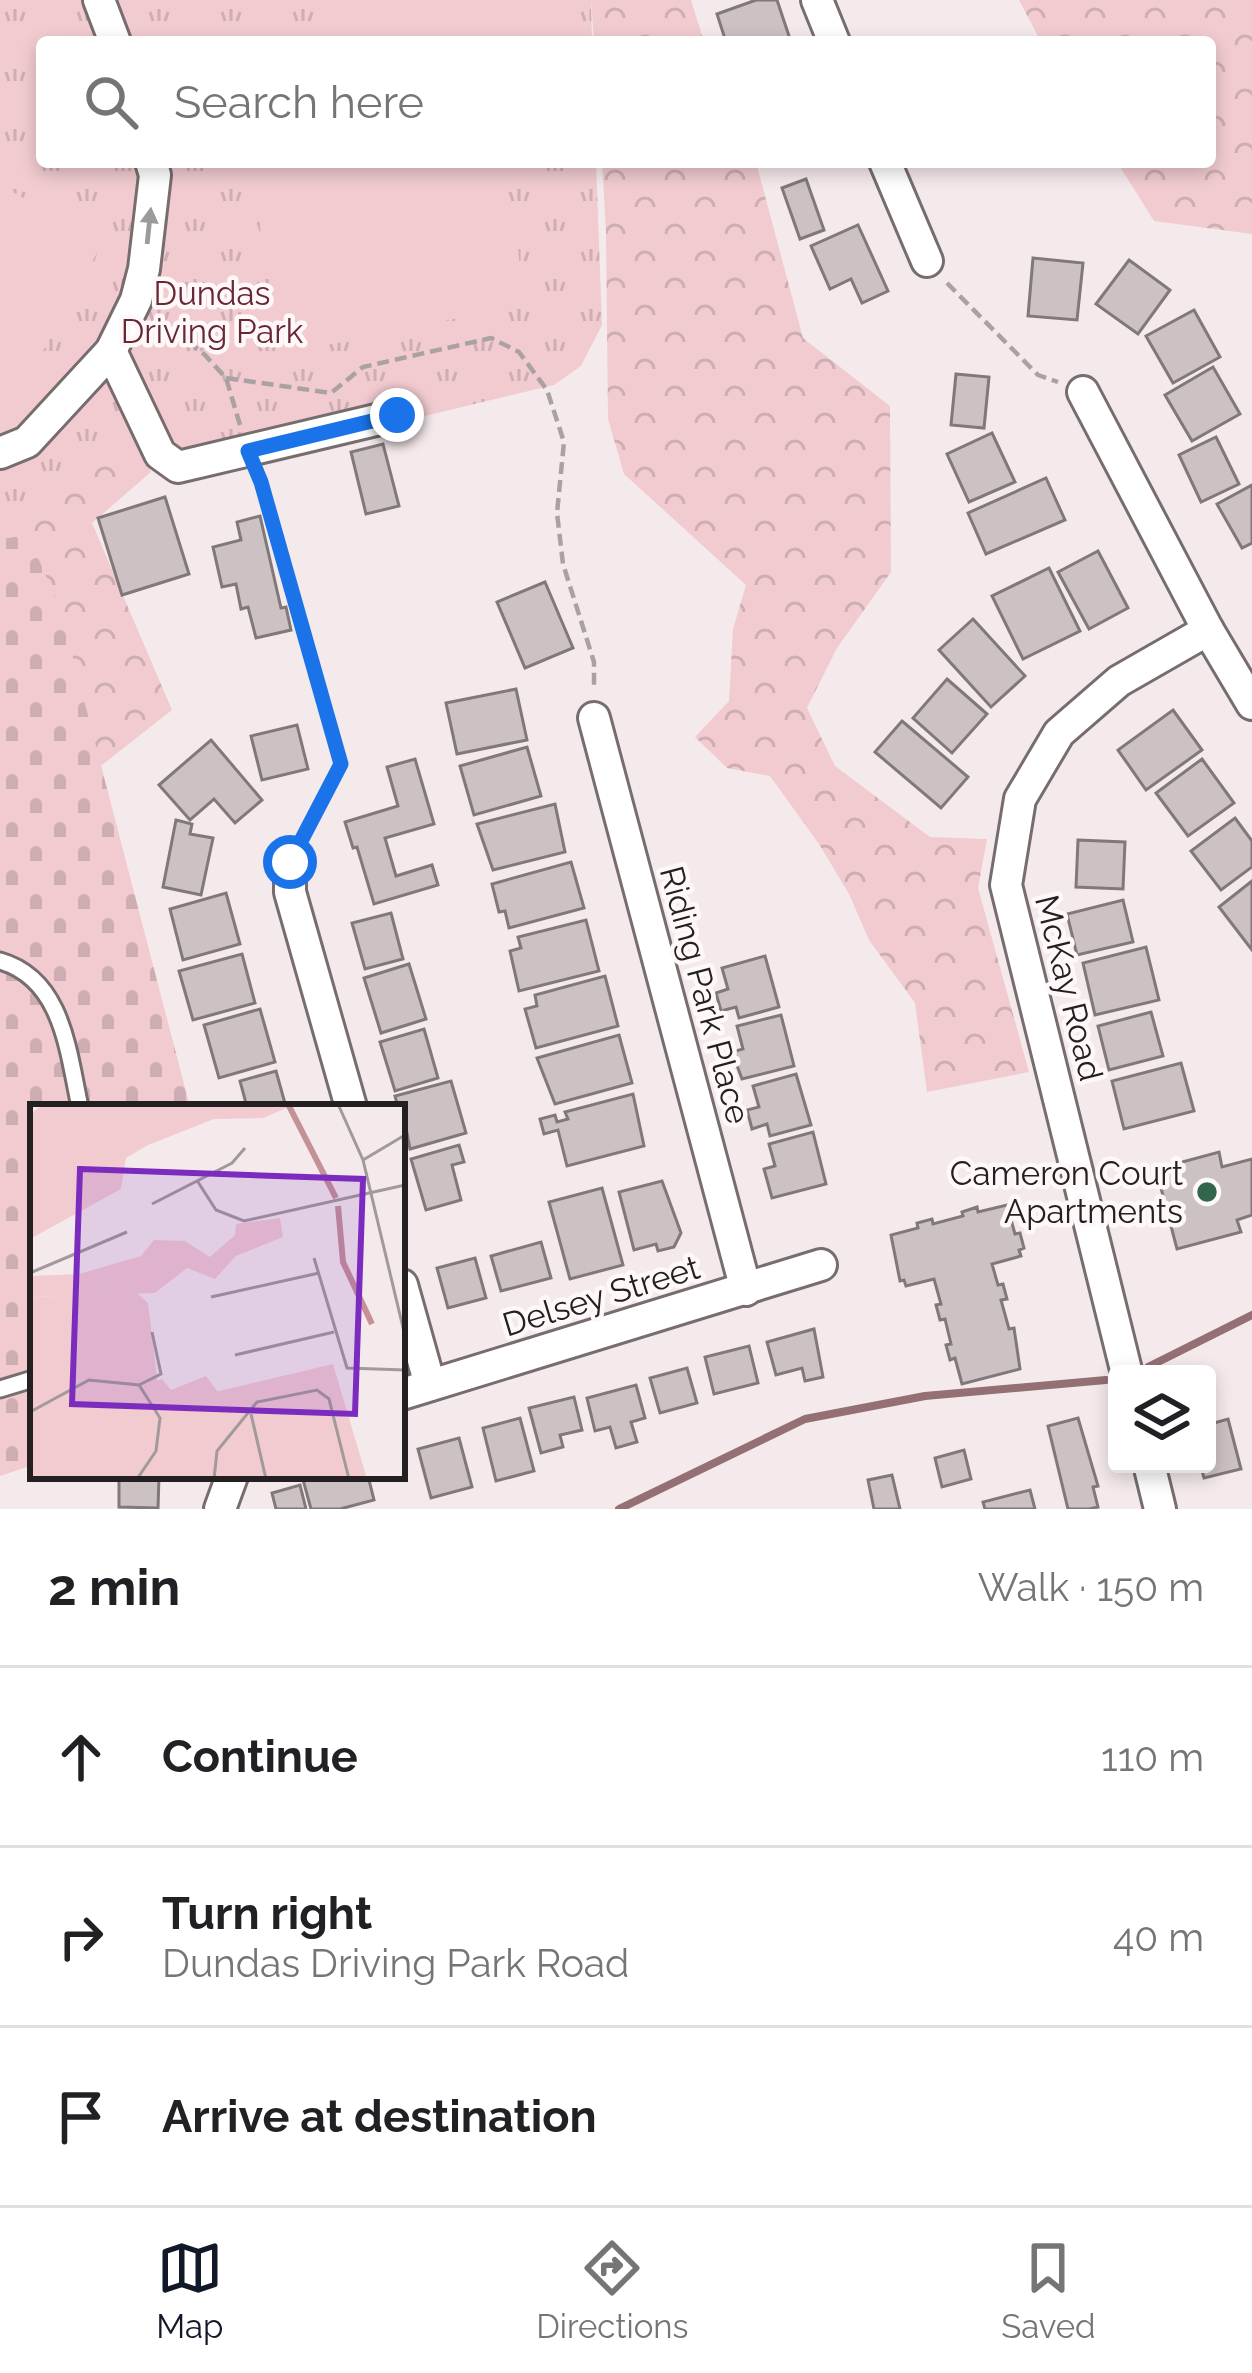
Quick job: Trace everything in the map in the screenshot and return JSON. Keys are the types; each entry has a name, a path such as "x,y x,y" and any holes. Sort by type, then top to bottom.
{"street":[{"path":"99,0 113,36"},
{"path":"817,0 832,36"},
{"path":"0,453 27,442 110,351 136,300 153,168"},
{"path":"888,168 927,261"},
{"path":"110,351 160,454 170,465 185,468 397,415"},
{"path":"1083,392 1252,704"},
{"name":"McKay Road","path":"1125,1365 1006,885 1020,799 1059,733 1119,681 1208,630"},
{"name":"Riding Park Place","path":"594,718 746,1290"},
{"path":"290,862 290,892 351,1104"},
{"name":"Delsey Street","path":"416,1390 821,1265"},
{"path":"405,1308 416,1390"},
{"path":"1151,1473 1160,1509"},
{"path":"220,1509 231,1479"}],"lane":[{"path":"0,961 16,966 43,986 61,1022 79,1104"},
{"path":"0,1389 30,1380"}],"path":[{"path":"927,261 1038,375 1083,392"},
{"path":"136,300 226,377 261,482 341,764 290,862"},
{"path":"226,377 331,393 363,367 491,338 519,352 547,390 564,442 557,513 563,564 594,662 594,718"}],"green space":[{"name":"Dundas Driving Park","path":"0,0 591,0 592,36 36,36 36,168 596,168 602,325 581,366 554,385 187,473 156,454 70,460 28,535 0,539"},
{"path":"327,0 537,0 546,36 336,36"},
{"path":"591,0 691,0 702,36 594,36"},
{"path":"1019,0 1252,0 1252,234 1154,221 1121,168 1216,168 1216,36 1038,36"},
{"path":"258,168 496,168 517,229 522,305 283,354 260,227"},
{"path":"602,168 758,168 803,338 890,406 891,572 837,648 807,708 835,766 930,837 987,839 978,888 1029,1072 927,1092 915,1003 869,940 819,844 770,776 727,768 695,737 729,701 733,629 746,585 624,474 608,419"},
{"path":"0,185 103,242 14,404 0,396"},
{"path":"116,396 151,472 92,523 172,710 88,776 0,626 0,471"},
{"path":"28,535 60,608 189,1104 30,1104 30,1466 0,1476 0,539"}],"building":[{"path":"756,0 777,0 789,36 724,36 717,14"},
{"path":"806,179 824,230 800,239 782,188"},
{"path":"858,225 888,291 862,303 851,279 830,289 811,246"},
{"path":"1033,258 1083,263 1077,320 1028,316"},
{"path":"1129,260 1170,290 1138,334 1096,304"},
{"path":"1194,310 1220,357 1173,383 1146,336"},
{"path":"1213,367 1240,414 1192,441 1165,395"},
{"path":"956,374 989,377 984,428 951,425"},
{"path":"992,433 1015,482 969,502 947,454"},
{"path":"1216,437 1239,484 1201,502 1179,455"},
{"path":"383,444 399,506 366,514 351,452"},
{"path":"1046,478 1065,520 986,554 968,513"},
{"path":"1252,485 1252,543 1242,548 1217,504"},
{"path":"165,497 189,574 122,595 98,518"},
{"path":"260,516 281,608 286,607 291,630 256,638 248,607 241,609 236,584 222,587 213,547 241,540 237,522"},
{"path":"1098,551 1128,608 1089,629 1058,572"},
{"path":"1049,568 1080,631 1023,659 992,596"},
{"path":"545,582 573,648 525,668 497,602"},
{"path":"973,619 1025,676 991,707 939,650"},
{"path":"947,679 987,714 952,753 913,718"},
{"path":"516,689 527,740 457,754 446,703"},
{"path":"1173,710 1202,750 1146,790 1118,750"},
{"path":"902,721 968,777 941,808 875,752"},
{"path":"297,725 308,769 262,780 251,736"},
{"path":"211,740 262,800 235,823 214,799 190,820 159,785"},
{"path":"527,747 541,796 474,815 460,766"},
{"path":"415,759 434,824 385,838 396,876 432,865 438,885 374,904 345,822 398,806 387,767"},
{"path":"1202,759 1234,803 1188,836 1156,793"},
{"path":"555,804 565,852 493,870 477,824"},
{"path":"1235,818 1252,841 1252,867 1221,890 1191,851"},
{"path":"176,820 192,824 190,834 213,838 201,895 163,887"},
{"path":"1078,840 1125,842 1123,889 1076,887"},
{"path":"571,862 584,908 509,928 492,884"},
{"path":"1252,881 1252,950 1219,907"},
{"path":"226,893 240,944 183,960 170,909"},
{"path":"1123,900 1133,942 1077,955 1067,914"},
{"path":"391,913 403,959 365,969 352,923"},
{"path":"586,920 599,971 519,991 510,951 521,948 518,937"},
{"path":"1146,947 1159,1000 1095,1015 1083,963"},
{"path":"242,954 255,1003 193,1020 179,971"},
{"path":"765,956 779,1007 739,1018 736,1007 721,1011 716,993 728,989 722,968"},
{"path":"409,964 426,1019 381,1033 364,978"},
{"path":"605,976 618,1026 536,1048 525,1009 537,1006 535,995"},
{"path":"260,1009 275,1062 219,1078 204,1025"},
{"path":"1151,1012 1163,1056 1109,1070 1098,1026"},
{"path":"781,1015 794,1066 742,1079 732,1052 743,1049 737,1026"},
{"path":"424,1029 438,1078 395,1091 380,1042"},
{"path":"619,1035 632,1083 555,1104 537,1058"},
{"path":"1181,1063 1194,1111 1124,1129 1112,1081"},
{"path":"276,1071 285,1104 246,1104 240,1081"},
{"path":"796,1074 811,1125 770,1136 767,1124 752,1129 747,1110 759,1107 753,1086"},
{"path":"451,1081 466,1133 410,1149 405,1104 397,1104 395,1096"},
{"path":"633,1094 644,1146 567,1166 558,1130 544,1134 540,1119 555,1115 557,1122 568,1119 565,1112"},
{"path":"813,1132 826,1184 772,1198 764,1169 775,1166 769,1144"},
{"path":"459,1145 464,1162 452,1165 461,1200 426,1210 411,1159"},
{"name":"Cameron Court Apartments","path":"1219,1152 1222,1167 1252,1159 1252,1215 1237,1220 1241,1232 1177,1249 1156,1169"},
{"path":"662,1181 681,1233 674,1247 658,1251 656,1244 634,1250 619,1192"},
{"path":"602,1188 623,1265 570,1279 549,1202"},
{"path":"1007,1205 1024,1248 1019,1250 1021,1256 992,1264 1007,1299 1001,1300 1009,1329 1014,1328 1020,1369 962,1384 946,1345 951,1344 936,1305 941,1304 934,1279 906,1286 900,1281 891,1235 932,1219 933,1224 963,1216 962,1212 977,1207 978,1212"},
{"path":"541,1242 551,1278 501,1291 491,1256"},
{"path":"475,1258 486,1298 448,1308 437,1268"},
{"path":"814,1329 823,1377 805,1381 802,1368 776,1375 767,1342"},
{"path":"749,1346 758,1383 714,1394 705,1357"},
{"path":"687,1368 697,1403 660,1413 650,1378"},
{"path":"636,1385 645,1418 631,1422 637,1442 616,1448 610,1427 595,1431 587,1398"},
{"path":"574,1397 582,1430 560,1435 563,1447 541,1453 529,1408"},
{"path":"520,1418 534,1471 496,1481 483,1428"},
{"path":"1078,1418 1098,1486 1093,1487 1098,1507 1089,1509 1068,1509 1048,1426"},
{"path":"1228,1419 1241,1469 1204,1478 1203,1473 1216,1473 1216,1422"},
{"path":"459,1438 472,1487 431,1498 418,1449"},
{"path":"964,1450 971,1479 942,1487 935,1458"},
{"path":"892,1475 900,1509 874,1509 868,1480"},
{"path":"119,1479 159,1479 158,1508 119,1507"},
{"path":"303,1479 369,1479 374,1500 340,1509 311,1509"},
{"path":"300,1485 306,1509 276,1509 272,1493"},
{"path":"1030,1490 1035,1509 985,1509 983,1502"}],"waterway":[{"path":"1152,1365 1252,1315"},
{"path":"619,1509 805,1419 925,1396 1106,1380"}],"place":[{"name":"Cameron Court Apartments","path":"1207,1192"}],"route":[{"path":"290,862 341,764 261,482 248,451 397,415"}]}
